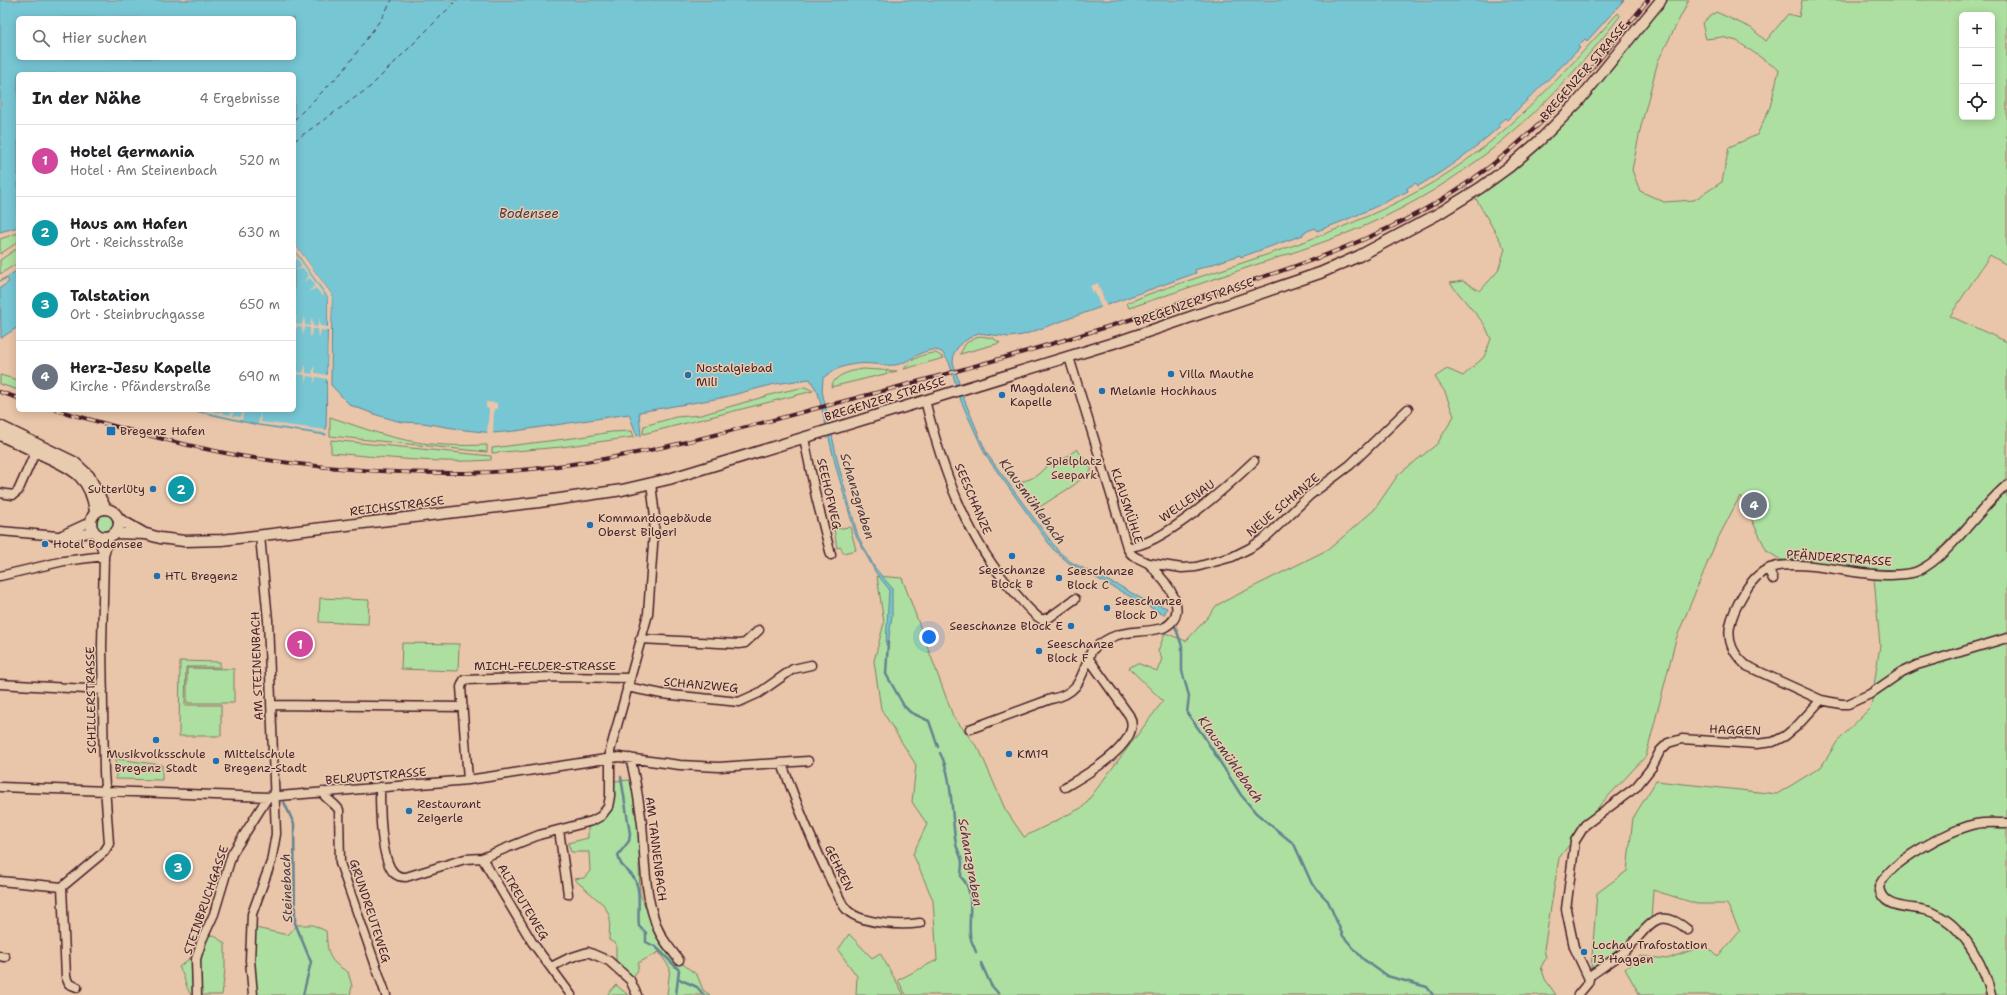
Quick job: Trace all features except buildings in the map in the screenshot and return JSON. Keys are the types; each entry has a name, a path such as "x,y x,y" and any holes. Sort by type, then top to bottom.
{"main road":[{"name":"BREGENZER STRASSE","path":"651,483 1069,357 1320,273 1359,256 1452,206 1509,167 1562,119 1606,68 1661,0"},
{"path":"0,426 66,465 80,476 90,492 95,512 94,530"},
{"path":"0,435 71,460 80,467 91,480 106,509 95,512"},
{"name":"REICHSSTRASSE","path":"106,509 115,513 119,519 146,534 160,538 184,541 260,536 547,501 622,490 651,483"},
{"path":"112,535 119,527 119,519"},
{"name":"REICHSSTRASSE","path":"94,530 112,535 146,534"}],"street":[{"name":"KLAUSMÜHLE","path":"970,730 1052,699 1065,697 1075,688 1092,650 1097,645 1120,633 1163,628 1169,624 1174,617 1176,606 1174,594 1149,563 1133,556 1127,547 1069,357"},
{"name":"SEESCHANZE","path":"925,400 957,498 967,521 990,562 1014,592 1042,620 1050,617 1075,599"},
{"name":"NEUE SCHANZE","path":"1149,563 1182,568 1196,567 1232,557 1250,548 1271,532 1310,495 1350,465 1408,409"},
{"name":"SEEHOFWEG","path":"804,438 816,497 831,555"},
{"path":"0,493 13,495 18,491 38,448"},
{"name":"WELLENAU","path":"1127,547 1136,547 1147,542 1188,516 1225,489 1254,461"},
{"path":"482,858 539,835 592,821 605,812 608,807 610,796 609,759 611,745 648,614 653,557 655,508 651,483"},
{"name":"PFÄNDERSTRASSE","path":"2007,485 1934,561 1916,572 1908,574 1871,574 1788,565 1768,569 1752,582 1736,608 1730,628 1729,639 1732,649 1739,659 1747,666 1821,700 1840,704 1856,701 1902,672 1917,665 2007,638"},
{"path":"0,531 59,536 94,530"},
{"name":"SCHILLERSTRASSE","path":"94,530 104,556"},
{"name":"SCHILLERSTRASSE","path":"62,887 104,852 109,844 105,791 103,690 104,556 112,535"},
{"name":"AM STEINENBACH","path":"253,995 250,960 252,914 271,862 276,834 271,797 268,620 260,536"},
{"path":"0,576 64,561 104,556"},
{"path":"1768,569 1773,579"},
{"path":"640,639 665,642 739,644 745,643 759,630"},
{"path":"1065,787 1104,762 1127,739 1132,728 1132,722 1129,715 1089,659"},
{"name":"SCHANZWEG","path":"627,687 662,694 739,702 759,693 793,669 811,665"},
{"name":"MICHL-FELDER-STRASSE","path":"468,780 461,684 467,678 630,678"},
{"path":"0,684 103,690"},
{"name":"HAGGEN","path":"1588,977 1574,947 1567,914 1575,842 1587,823 1619,801 1640,784 1652,767 1660,751 1668,743 1682,739 1756,744 1773,742 1785,736 1797,726 1813,711 1821,700"},
{"path":"270,705 463,707"},
{"path":"609,759 630,758 680,765 720,767 782,764 808,761"},
{"name":"AM TANNENBACH","path":"630,758 642,825 643,863 650,905 660,933 679,960"},
{"name":"BELRUPTSTRASSE","path":"0,787 271,797 468,780 609,759"},
{"name":"GEHREN","path":"782,764 809,835 846,909 859,918 899,925 920,923"},
{"name":"ALTREUTEWEG","path":"380,788 384,843 389,863 394,873 400,877 406,877 464,859 482,858 518,920 571,995"},
{"name":"GRUNDREUTEWEG","path":"322,792 324,798 336,805 339,810 340,863 386,995"},
{"name":"STEINBRUCHGASSE","path":"197,995 196,959 202,940 214,914 232,854 271,797"},
{"path":"1991,995 1981,967 1954,927 1945,919 1930,911 1887,902 1882,896 1879,887 1887,873 1900,861 1937,841 1975,824 2007,823"},
{"path":"559,830 568,894"},
{"path":"0,881 62,887 66,978 69,984 77,987"},
{"path":"1578,995 1588,983 1588,977 1622,953 1647,926 1657,920 1672,919 1688,930"},
{"path":"551,967 588,952 609,961 630,980 638,995"}],"green space":[{"path":"1667,0 1689,0 1658,61 1641,126 1632,170 1640,191 1664,202 1694,200 1722,182 1729,147 1757,135 1770,107 1779,70 1737,41 1722,37 1706,39 1702,23 1716,12 1751,28 1766,41 1788,14 1799,17 1802,0 2007,0 2007,265 1990,255 1950,316 2007,342 2007,480 1994,491 1931,558 1909,570 1872,569 1781,560 1767,551 1740,496 1716,542 1676,639 1646,756 1600,805 1559,858 1544,949 1546,958 1541,967 1545,979 1556,995 906,995 898,980 937,960 933,900 913,854 927,824 912,802 916,765 881,709 874,661 884,623 877,576 902,578 953,716 980,751 1005,809 1024,837 1083,807 1163,701 1129,668 1137,663 1157,671 1162,659 1158,651 1165,633 1186,641 1217,605 1329,549 1374,510 1398,475 1437,444 1454,416 1445,392 1435,377 1447,369 1463,376 1484,357 1491,339 1485,325 1450,283 1463,281 1480,291 1498,271 1505,249 1475,197 1529,155 1559,128 1602,82"},
{"path":"1618,13 1620,16 1597,45 1548,99 1494,148 1465,170 1434,190 1384,217 1348,233 1311,247 1129,308 1127,303 1149,294 1304,242 1343,227 1417,192 1474,155 1518,118 1580,56"},
{"path":"16,234 16,243 0,254 0,239"},
{"path":"16,249 16,264 0,274 0,260"},
{"path":"980,336 993,338 1000,343 960,354 966,343"},
{"path":"936,353 944,358 904,369 910,362 918,357"},
{"path":"863,369 897,371 831,387 840,376 849,372"},
{"path":"0,375 16,379 16,389 0,384"},
{"path":"805,387 813,391 643,434 644,426 676,417 701,415 777,393"},
{"path":"330,417 374,432 422,443 444,445 487,445 487,452 330,436"},
{"path":"632,431 634,437 561,447 492,453 492,448 611,432"},
{"path":"331,440 491,456 491,460 430,461 331,453"},
{"name":"Spielplatz Seepark","path":"1077,449 1092,470 1074,485 1035,510 1013,482 1025,481 1033,477 1041,472 1050,463 1053,467"},
{"path":"2007,485 2007,995 1640,995 1625,969 1640,956 1667,959 1706,945 1718,957 1740,931 1727,904 1697,904 1653,890 1651,919 1620,951 1591,969 1597,893 1627,871 1633,818 1656,781 1777,794 1821,767 1837,742 1871,707 1880,645 1874,578 1916,577 1930,566"},
{"path":"105,515 111,517 113,523 111,529 105,531 99,529 97,523 99,517"},
{"path":"850,527 856,550 843,553 841,547 837,548 834,529"},
{"path":"320,598 369,600 368,624 319,622"},
{"path":"402,643 459,644 458,671 401,669"},
{"path":"180,661 220,662 220,667 186,667 185,705 221,705 221,736 179,736"},
{"path":"187,668 234,669 234,703 187,703"},
{"path":"116,759 162,765 162,780 116,779"},
{"path":"632,780 644,831 639,866 640,894 654,927 675,958 697,975 703,990 710,995 667,995 670,968 659,952 638,963 638,970 632,978 616,962 616,944 609,940 610,917 604,905 574,879 584,878 590,871 589,852 571,852 568,843 588,838 588,828 604,813 608,802 611,781"},
{"path":"297,925 313,925 326,931 328,951 332,960 348,972 352,986 350,995 256,995 253,964 255,928 288,935"},
{"path":"849,934 872,958 880,953 904,995 856,995 857,976 838,950"},
{"path":"214,935 225,944 225,969 222,995 191,995 179,967 194,955 207,936"},
{"path":"616,985 628,995 607,995"}],"water":[{"name":"Bodensee","path":"0,0 1624,0 1587,41 1585,39 1578,46 1580,48 1507,120 1505,118 1498,124 1500,126 1480,143 1440,173 1418,186 1416,183 1407,188 1408,191 1329,227 1317,231 1315,228 1303,233 1303,235 1241,257 1240,255 1195,270 1196,273 1023,335 1009,337 978,333 961,343 954,353 953,362 964,399 987,454 1058,551 1071,562 1118,585 1142,599 1167,608 1164,615 1069,563 1053,549 986,456 961,401 949,362 942,352 936,350 924,352 901,364 853,364 834,370 823,378 822,391 839,467 858,536 875,568 892,588 892,615 888,645 886,645 889,589 876,573 856,536 836,467 818,393 810,379 775,384 721,398 639,412 641,435 637,436 629,414 493,433 423,423 401,422 350,405 331,385 332,295 296,246 296,72 16,72 16,228 0,232"},
{"path":"296,252 328,297 326,435 258,425 200,412 296,412"},
{"path":"16,271 16,328 1,338 0,288 9,282 7,278 0,281"}],"pier":[{"path":"296,246 332,295 328,435 326,433 258,424 260,412 261,422 327,430 327,379 316,377 314,384 314,377 307,376 305,383 305,375 297,374 296,376 296,365 297,362 297,372 303,373 306,364 306,373 312,374 315,365 315,373 327,375 328,331 321,330 319,339 318,329 313,329 310,338 310,328 305,327 303,336 302,327 297,326 296,329 296,324 302,325 304,315 305,325 310,326 312,317 313,326 317,327 320,318 320,326 328,327 328,297 296,252"},
{"path":"296,254 324,295 322,296 316,288 308,292 315,285 310,278 303,282 309,276 303,268 296,271 302,266 297,259"},
{"path":"1098,283 1107,308 1102,310 1094,290 1094,295 1090,286"},
{"path":"486,402 497,403 497,409 494,409 493,435 487,434 489,409 486,408"},
{"path":"208,412 222,412 230,415 233,412 233,416 240,417 244,412 242,420"}],"waterway":[{"name":"Klausmühlebach","path":"1174,623 1182,646 1182,671 1189,696 1187,713 1203,735 1241,795 1256,813 1294,844 1312,884 1328,901 1343,936 1363,959 1387,976 1427,987 1433,995"},
{"name":"Schanzgraben","path":"888,642 886,674 904,706 910,712 929,721 938,747"},
{"name":"Schanzgraben","path":"940,753 947,773 954,833 962,862 961,877 966,883 970,897 970,936 976,952"},
{"path":"621,777 630,834 629,841 618,855 620,863 632,875 638,889 639,926 646,933 646,942 656,947 679,970 676,995"},
{"name":"Steinebach","path":"284,802 294,824 295,923 311,962 303,995"},
{"name":"Schanzgraben","path":"981,963 991,985 998,993"},
{"path":"679,979 697,987 704,995"}],"ferry route":[{"path":"296,118 344,70 381,19 392,0"},
{"path":"296,140 370,87 457,0"}],"railway":[{"path":"63,412 171,441 241,456 325,467 438,473 511,471 555,467 642,452 728,432 946,374 1120,323 1307,262 1377,233 1411,217 1444,198 1504,156 1579,83 1648,0"},
{"path":"0,392 16,397"}],"place":[{"name":"Villa Mauthe","path":"1171,374"},
{"name":"Nostalgiebad Mili","path":"688,375"},
{"name":"Melanie Hochhaus","path":"1102,391"},
{"name":"Magdalena Kapelle","path":"1002,395"},
{"name":"Bregenz Hafen","path":"111,431"},
{"name":"Sutterlüty","path":"153,489"},
{"name":"Haus am Hafen","path":"181,489"},
{"name":"Herz-Jesu Kapelle","path":"1754,505"},
{"name":"Kommandogebäude Oberst Bilgeri","path":"590,525"},
{"name":"Hotel Bodensee","path":"45,544"},
{"name":"Seeschanze Block B","path":"1012,556"},
{"name":"HTL Bregenz","path":"157,576"},
{"name":"Seeschanze Block C","path":"1059,578"},
{"name":"Seeschanze Block D","path":"1107,608"},
{"name":"Seeschanze Block E","path":"1071,626"},
{"name":"Hotel Germania","path":"300,644"},
{"name":"Seeschanze Block F","path":"1039,651"},
{"name":"Musikvolksschule Bregenz Stadt","path":"156,740"},
{"name":"KM19","path":"1009,754"},
{"name":"Mittelschule Bregenz-Stadt","path":"216,761"},
{"name":"Restaurant Zeigerle","path":"409,811"},
{"name":"Talstation","path":"178,867"},
{"name":"Lochau Trafostation 13 Haggen","path":"1584,952"}]}
